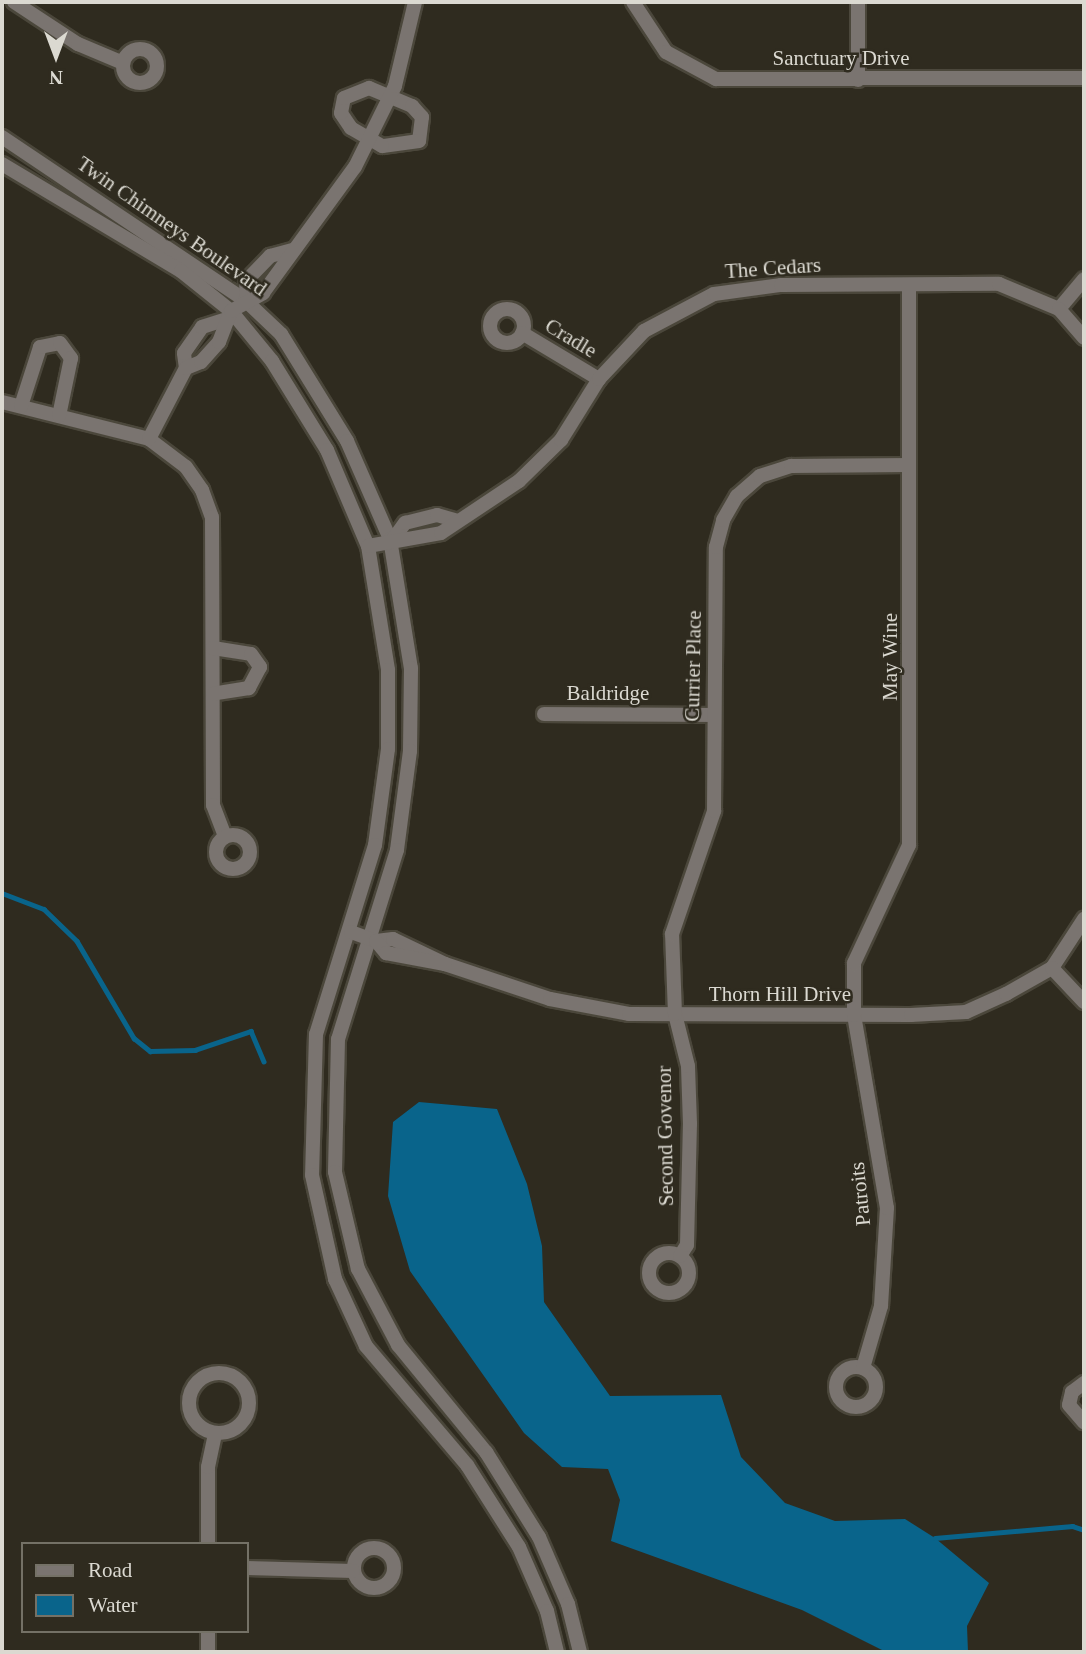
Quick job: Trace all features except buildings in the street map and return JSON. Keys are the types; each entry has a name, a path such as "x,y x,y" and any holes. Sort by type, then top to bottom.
{"street":[{"path":"14,2 78,44 124,63"},
{"path":"149,439 186,368 184,353 202,327 228,316 246,298 264,293 292,250 341,190 371,140 390,98 415,2"},
{"name":"Sanctuary Drive","path":"634,2 648,32 666,52 716,79 1084,78"},
{"path":"858,2 858,80"},
{"path":"369,88 390,98 412,106 422,117 424,134 413,145 400,147 371,140 351,128 341,113 344,98 369,88"},
{"name":"Twin Chimneys Boulevard","path":"2,137 246,298 306,367 347,441 392,539 411,668 410,751 397,850 375,940 338,1039 333,1114 335,1172 358,1269 398,1345 486,1452 539,1537 568,1604 580,1652"},
{"name":"Twin Chimneys Boulevard","path":"2,164 181,271 272,361 327,450 368,546 388,670 388,749 375,845 352,932 316,1034 311,1114 312,1175 335,1279 366,1346 467,1465 519,1547 557,1652"},
{"path":"1059,309 1084,279"},
{"name":"The Cedars","path":"368,546 392,539 410,542 441,533 455,520 519,481 561,440 599,379 644,331 714,294 781,285 999,284 1059,309 1084,336"},
{"name":"May Wine","path":"854,1016 853,963 909,845 909,285"},
{"path":"186,368 201,362 219,342 228,316"},
{"name":"Cradle","path":"522,333 599,379"},
{"path":"21,407 40,347 60,343 71,358 59,416"},
{"path":"2,402 149,439 186,467 212,517 213,805 225,837"},
{"name":"Currier Place","path":"675,1014 672,934 714,811 716,547 737,496 760,476 791,466 909,465"},
{"path":"213,648 251,654 260,667 249,688 213,694"},
{"name":"Baldridge","path":"544,714 713,715"},
{"name":"Thorn Hill Drive","path":"352,932 375,940 386,953 445,964 587,1008 675,1014 854,1016 967,1012 1052,968 1084,919"},
{"path":"1052,968 1084,1002"},
{"name":"Second Govenor","path":"675,1014 688,1066 690,1124 687,1245 680,1256"},
{"name":"Patroits","path":"854,1016 887,1209 881,1306 863,1368"},
{"path":"220,1373 244,1386 250,1405 236,1429 215,1434 197,1424 188,1406 194,1386 220,1373"},
{"path":"1084,1383 1072,1392 1069,1405 1084,1422"},
{"path":"208,1542 208,1467 215,1434"},
{"path":"248,1568 353,1571"},
{"path":"208,1633 208,1652"}],"water":[{"path":"419,1102 497,1109 527,1184 542,1246 544,1302 610,1396 721,1395 741,1457 785,1503 835,1521 905,1519 935,1538 989,1583 967,1626 968,1652 886,1652 802,1610 611,1541 620,1500 608,1469 562,1467 524,1433 410,1271 388,1196 393,1122"}],"waterway":[{"path":"2,893 44,909 77,941 134,1038 150,1051 195,1050 251,1031 264,1061"},
{"path":"935,1538 1072,1526 1084,1530"}]}
